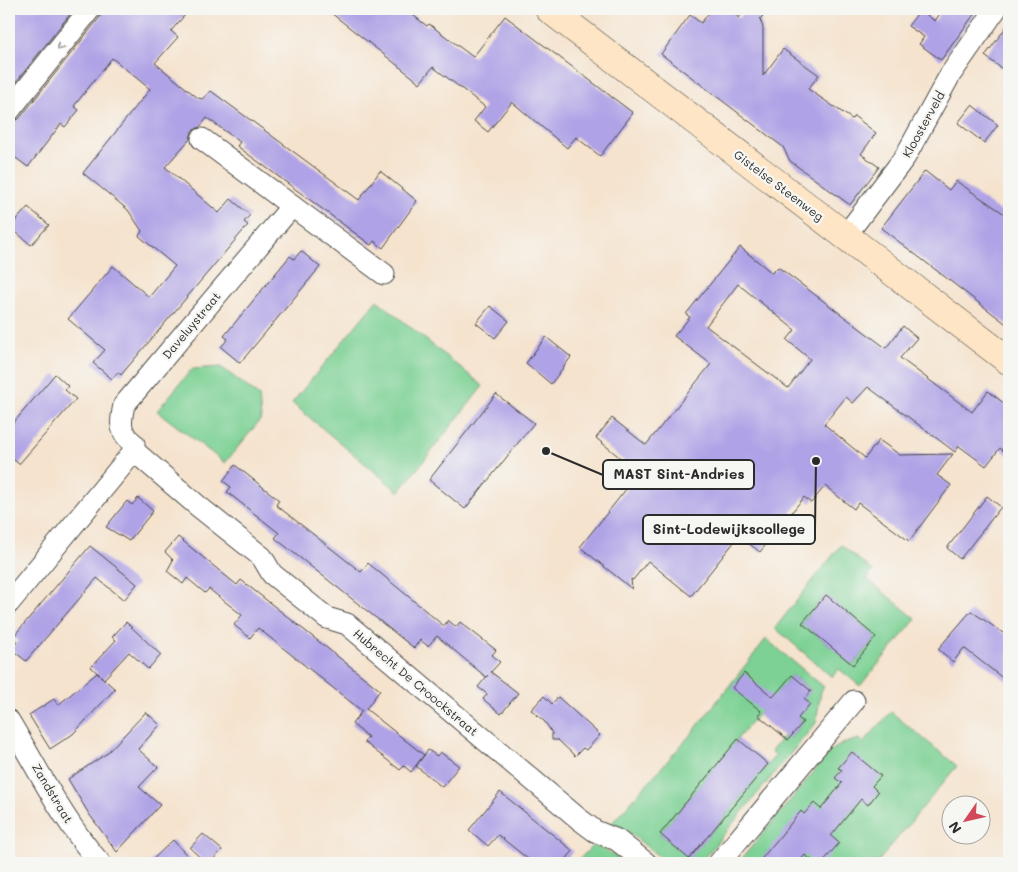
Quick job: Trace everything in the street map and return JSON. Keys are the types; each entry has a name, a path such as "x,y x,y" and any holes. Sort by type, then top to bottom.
{"main road":[{"name":"Gistelse Steenweg","path":"549,9 1009,361"}],"street":[{"path":"9,111 90,9"},
{"name":"Kloosterveld","path":"846,235 905,157 950,75 996,9"},
{"path":"202,139 384,274"},
{"name":"Daveluystraat","path":"134,451 134,444 125,437 119,425 124,405 292,206"},
{"path":"9,603 134,451"},
{"name":"Hubrecht De Croockstraat","path":"134,451 198,506 262,557 272,574 327,618 347,624 579,819 596,831 617,840 646,863"},
{"path":"719,863 854,701"},
{"name":"Zandstraat","path":"9,721 85,846 100,863"}],"green space":[{"path":"377,300 483,386 399,492 292,403"},
{"path":"221,367 259,396 261,419 225,463 157,411 192,369"},
{"path":"841,545 873,571 867,579 916,619 860,686 839,669 832,677 775,628","holes":["826,595 876,637 853,665 802,623"]},
{"path":"766,639 824,687 821,691 816,723 700,863 667,863 626,830 612,823 693,732","holes":["792,675 811,690 804,699 810,704 798,717 803,722 790,738 785,734 771,751 776,755 763,770 733,744","717,765 746,790 734,805 729,801 728,813 689,858 660,834"]},
{"path":"891,712 957,766 877,863 798,863 802,859 771,848 758,863 738,863 831,751 842,744 859,739 863,743"},
{"path":"593,845 611,853 624,863 576,863"}],"building":[{"path":"9,9 74,9 9,91"},
{"path":"102,9 190,9 171,31 178,37 155,63 198,98 202,99 211,91 359,200 380,171 417,201 383,248 374,241 371,245 237,146 240,142 207,118 200,127 192,131 190,139 165,167 219,213 231,199 250,215 244,222 248,225 121,375 118,372 112,379 93,363 105,350 68,319 113,266 149,297 175,266 139,236 142,231 128,210 83,173 150,89 112,58 74,106 79,110 65,127 61,124 28,167 9,153 9,123 19,119 100,17"},
{"path":"326,9 405,9 427,26 429,24 473,57 505,16 633,113 600,156 576,137 567,148 512,102 488,132 474,121 485,107 470,95 433,67 420,83"},
{"path":"712,9 727,9 739,18 746,9 754,9 763,16 760,19 763,28 763,76 783,49 819,75 808,89 852,119 854,116 876,133 861,154 879,167 850,205 790,161 783,147 661,54 690,15 701,23"},
{"path":"943,9 978,9 941,60 919,44 924,37 908,26 920,10 935,21"},
{"path":"1009,23 1009,74 985,56"},
{"path":"972,105 998,125 984,143 958,123"},
{"path":"925,171 949,190 956,181 1009,217 1009,326 881,228"},
{"path":"28,207 49,225 31,245 10,227"},
{"path":"740,247 772,273 778,267 886,348 903,326 917,338 900,358 972,412 988,391 1009,407 1009,456 1000,448 986,466 959,446 955,452 868,387 853,403 846,397 824,424 865,458 879,440 900,455 953,454 937,475 951,485 909,541 858,503 854,509 825,486 811,503 804,497 760,552 739,536 691,596 648,561 633,580 631,579 632,589 580,547 639,473 596,438 612,418 646,445 711,364 674,336 690,317 686,314","holes":["738,284 795,330 787,340 810,359 788,388 706,326"]},
{"path":"301,251 320,267 240,363 221,347 228,339 224,336 290,256 294,259"},
{"path":"490,306 509,321 495,338 476,323"},
{"path":"546,337 571,357 551,384 526,363"},
{"path":"55,374 68,386 65,390 76,399 19,464 9,456 9,428"},
{"path":"496,394 534,423 465,509 429,480"},
{"path":"235,465 279,500 276,505 361,572 368,563 444,626 448,620 456,627 460,622 496,650 492,655 500,662 491,672 518,693 501,714 483,699 487,694 478,687 488,675 486,677 437,636 428,646 420,640 414,648 275,538 279,533 227,492 231,487 223,481"},
{"path":"987,496 1001,507 960,559 947,548"},
{"path":"138,498 153,511 129,541 106,527 127,501 132,505"},
{"path":"178,537 237,585 241,580 380,690 366,709 424,755 411,772 404,766 400,770 364,742 368,737 352,724 362,711 258,628 250,638 234,625 242,615 209,589 205,593 187,578 183,584 167,571 173,560 165,552"},
{"path":"90,546 137,584 124,600 97,578 26,661 11,649 18,641 13,637"},
{"path":"826,595 876,637 853,665 802,623"},
{"path":"971,611 1009,637 1009,683 964,648 953,662 938,649"},
{"path":"126,622 161,655 148,669 129,652 104,679 91,667 116,640 112,637"},
{"path":"97,673 115,689 73,734 50,749 29,715 54,699 58,705"},
{"path":"744,673 773,697 792,675 811,691 804,699 810,704 798,718 803,722 788,740 758,715 761,711 732,688"},
{"path":"544,696 552,704 558,697 600,735 586,750 583,748 575,756 558,740 552,740 552,733 545,722 531,710"},
{"path":"146,712 160,725 138,749 158,767 139,787 160,805 117,852 89,814 68,779 106,754"},
{"path":"738,739 768,764 689,859 660,834"},
{"path":"428,750 437,756 440,752 459,766 442,787 416,766"},
{"path":"852,752 881,776 872,786 878,792 868,805 861,799 831,836 839,843 822,863 816,863 805,855 798,863 758,863 801,811 804,814 814,803 821,809 842,783 835,778 842,770 838,768"},
{"path":"500,792 573,851 563,863 533,863 498,835 488,846 469,830"},
{"path":"203,834 222,850 210,863 206,863 190,848"},
{"path":"173,840 194,863 149,863"}],"place":[{"name":"MAST Sint-Andries","path":"546,451"},
{"name":"Sint-Lodewijkscollege","path":"816,461"}]}
